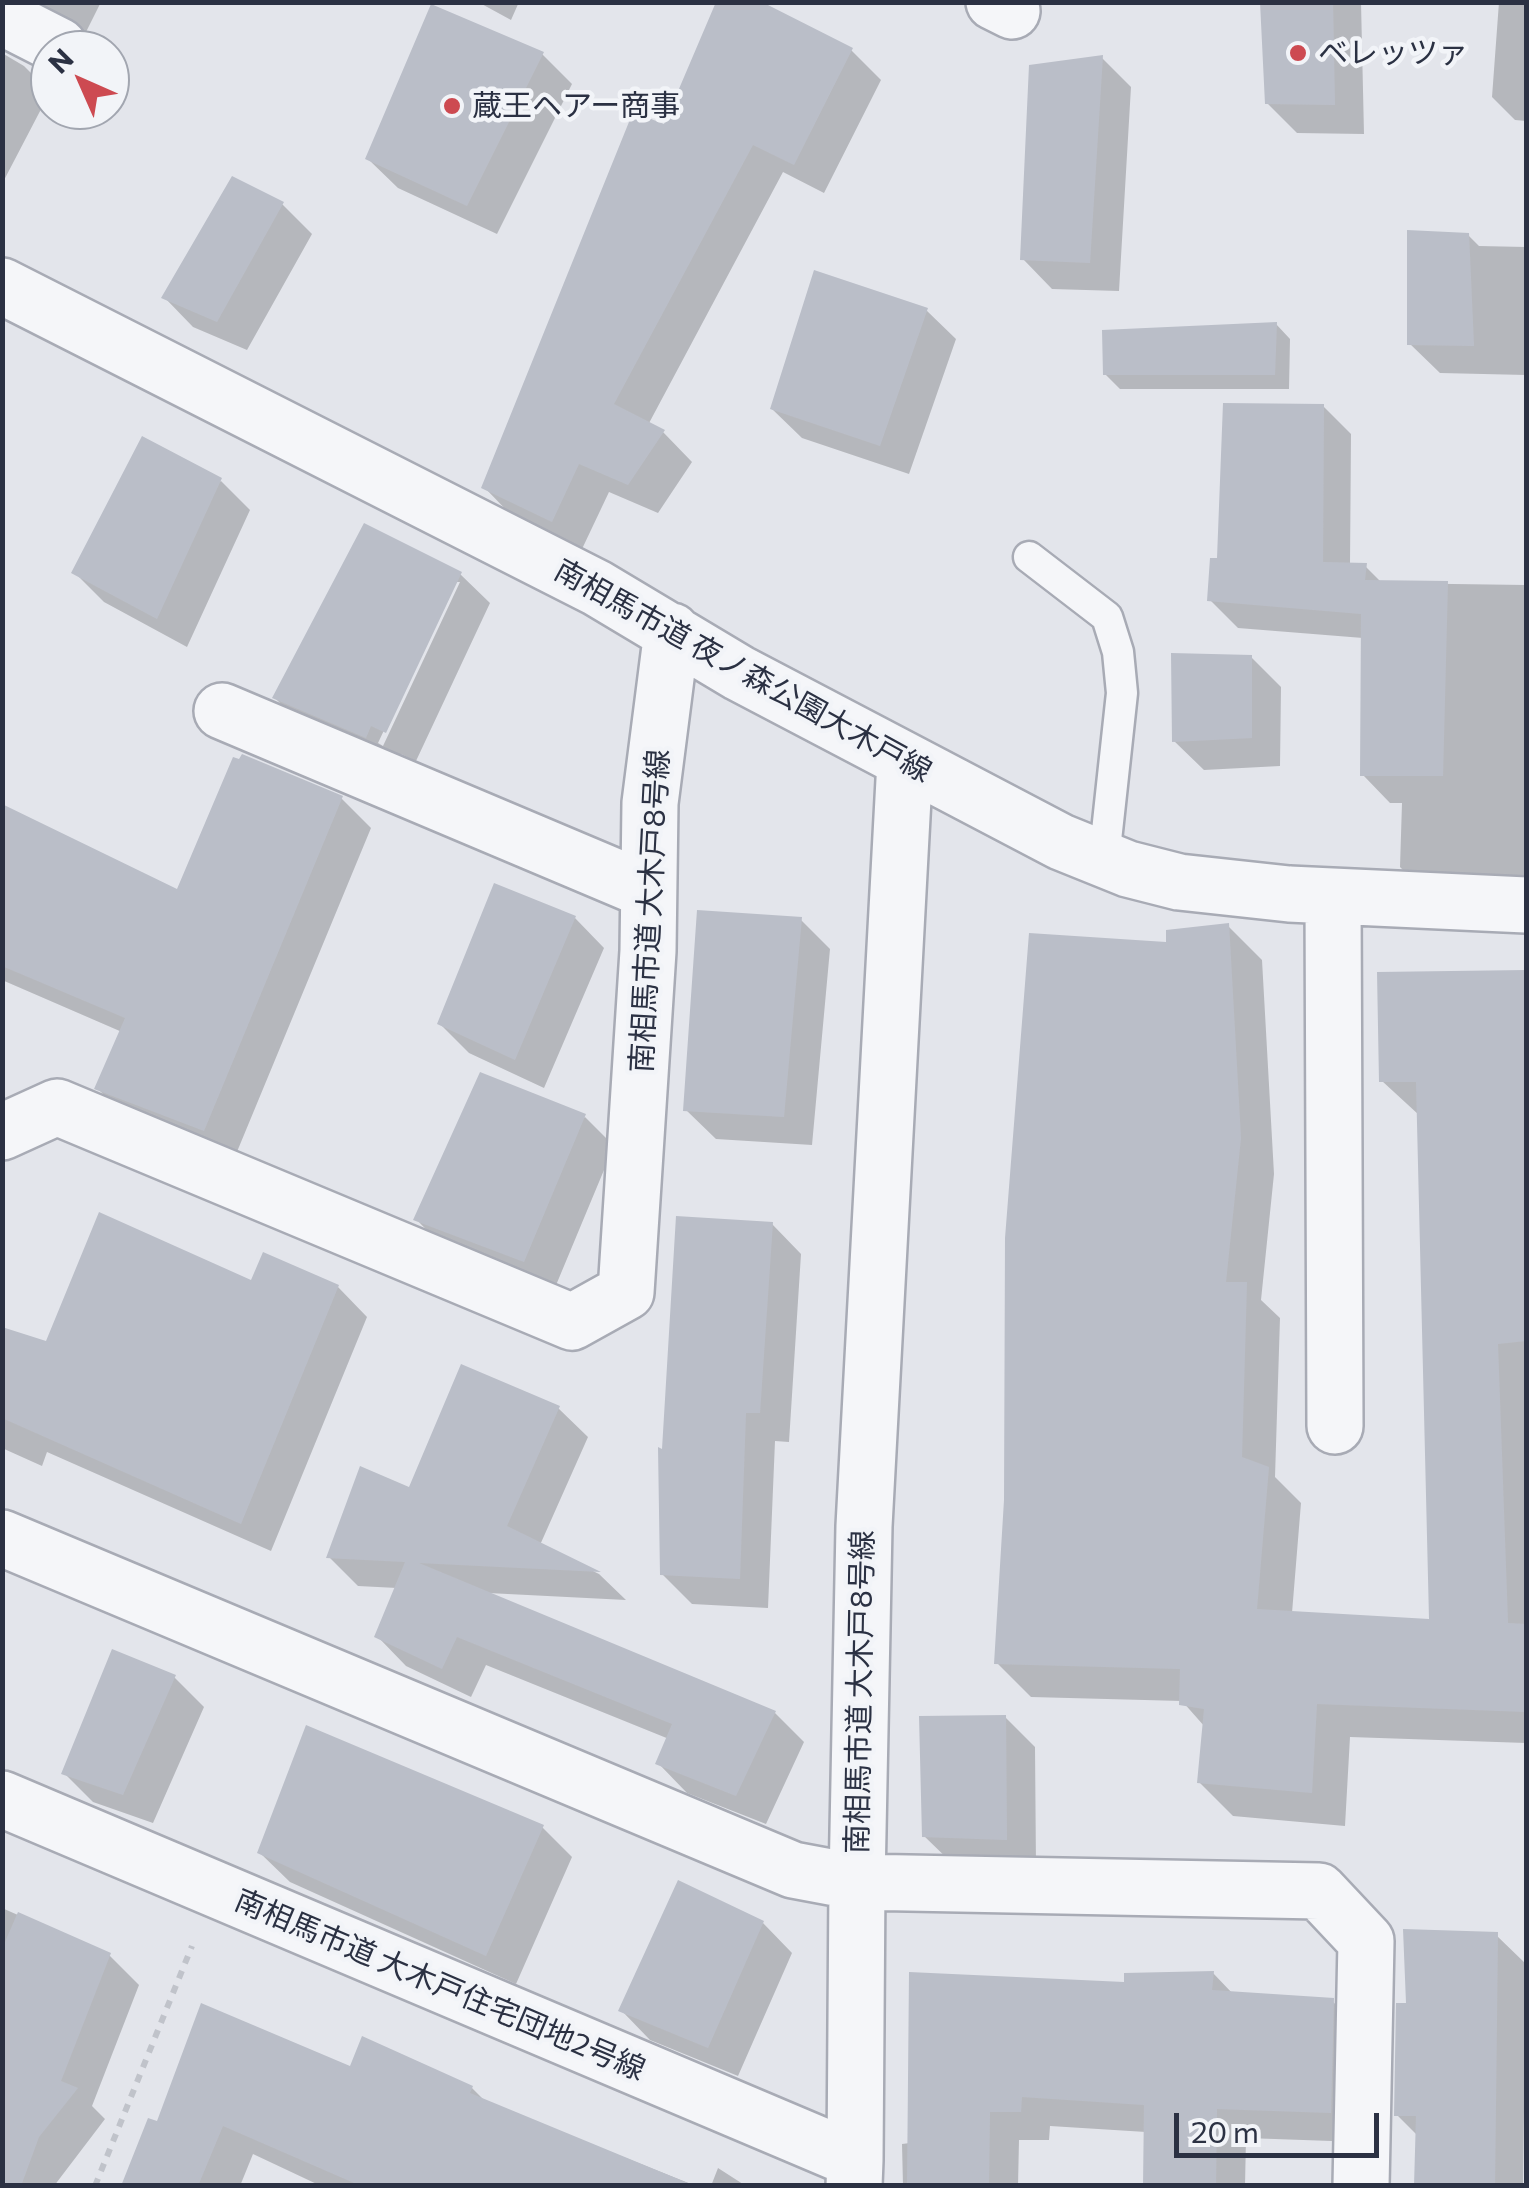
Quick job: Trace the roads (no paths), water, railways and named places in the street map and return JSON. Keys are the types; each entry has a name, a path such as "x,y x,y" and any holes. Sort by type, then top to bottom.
{"street":[{"path":"2,17 30,32"},
{"name":"南相馬市道 夜ノ森公園大木戸線","path":"2,286 672,631 739,672 906,761 1104,860 1179,882 1333,896 1526,905"},
{"name":"南相馬市道 大木戸8号線","path":"2,1132 57,1107 572,1322 626,1292 648,950 650,804 672,631"},
{"path":"222,711 646,890"},
{"name":"南相馬市道 大木戸8号線","path":"2,1538 793,1870 856,1882 864,1526 906,761"},
{"path":"1333,896 1336,1426"},
{"name":"南相馬市道 大木戸住宅団地2号線","path":"2,1799 854,2173"},
{"path":"854,2173 856,1882 1319,1891 1366,1941 1361,2186"}],"lane":[{"path":"1029,557 1107,617 1118,652 1122,693 1104,860"}],"place":[{"name":"ベレッツァ","path":"1298,53"},
{"name":"蔵王ヘアー商事","path":"452,106"}]}
